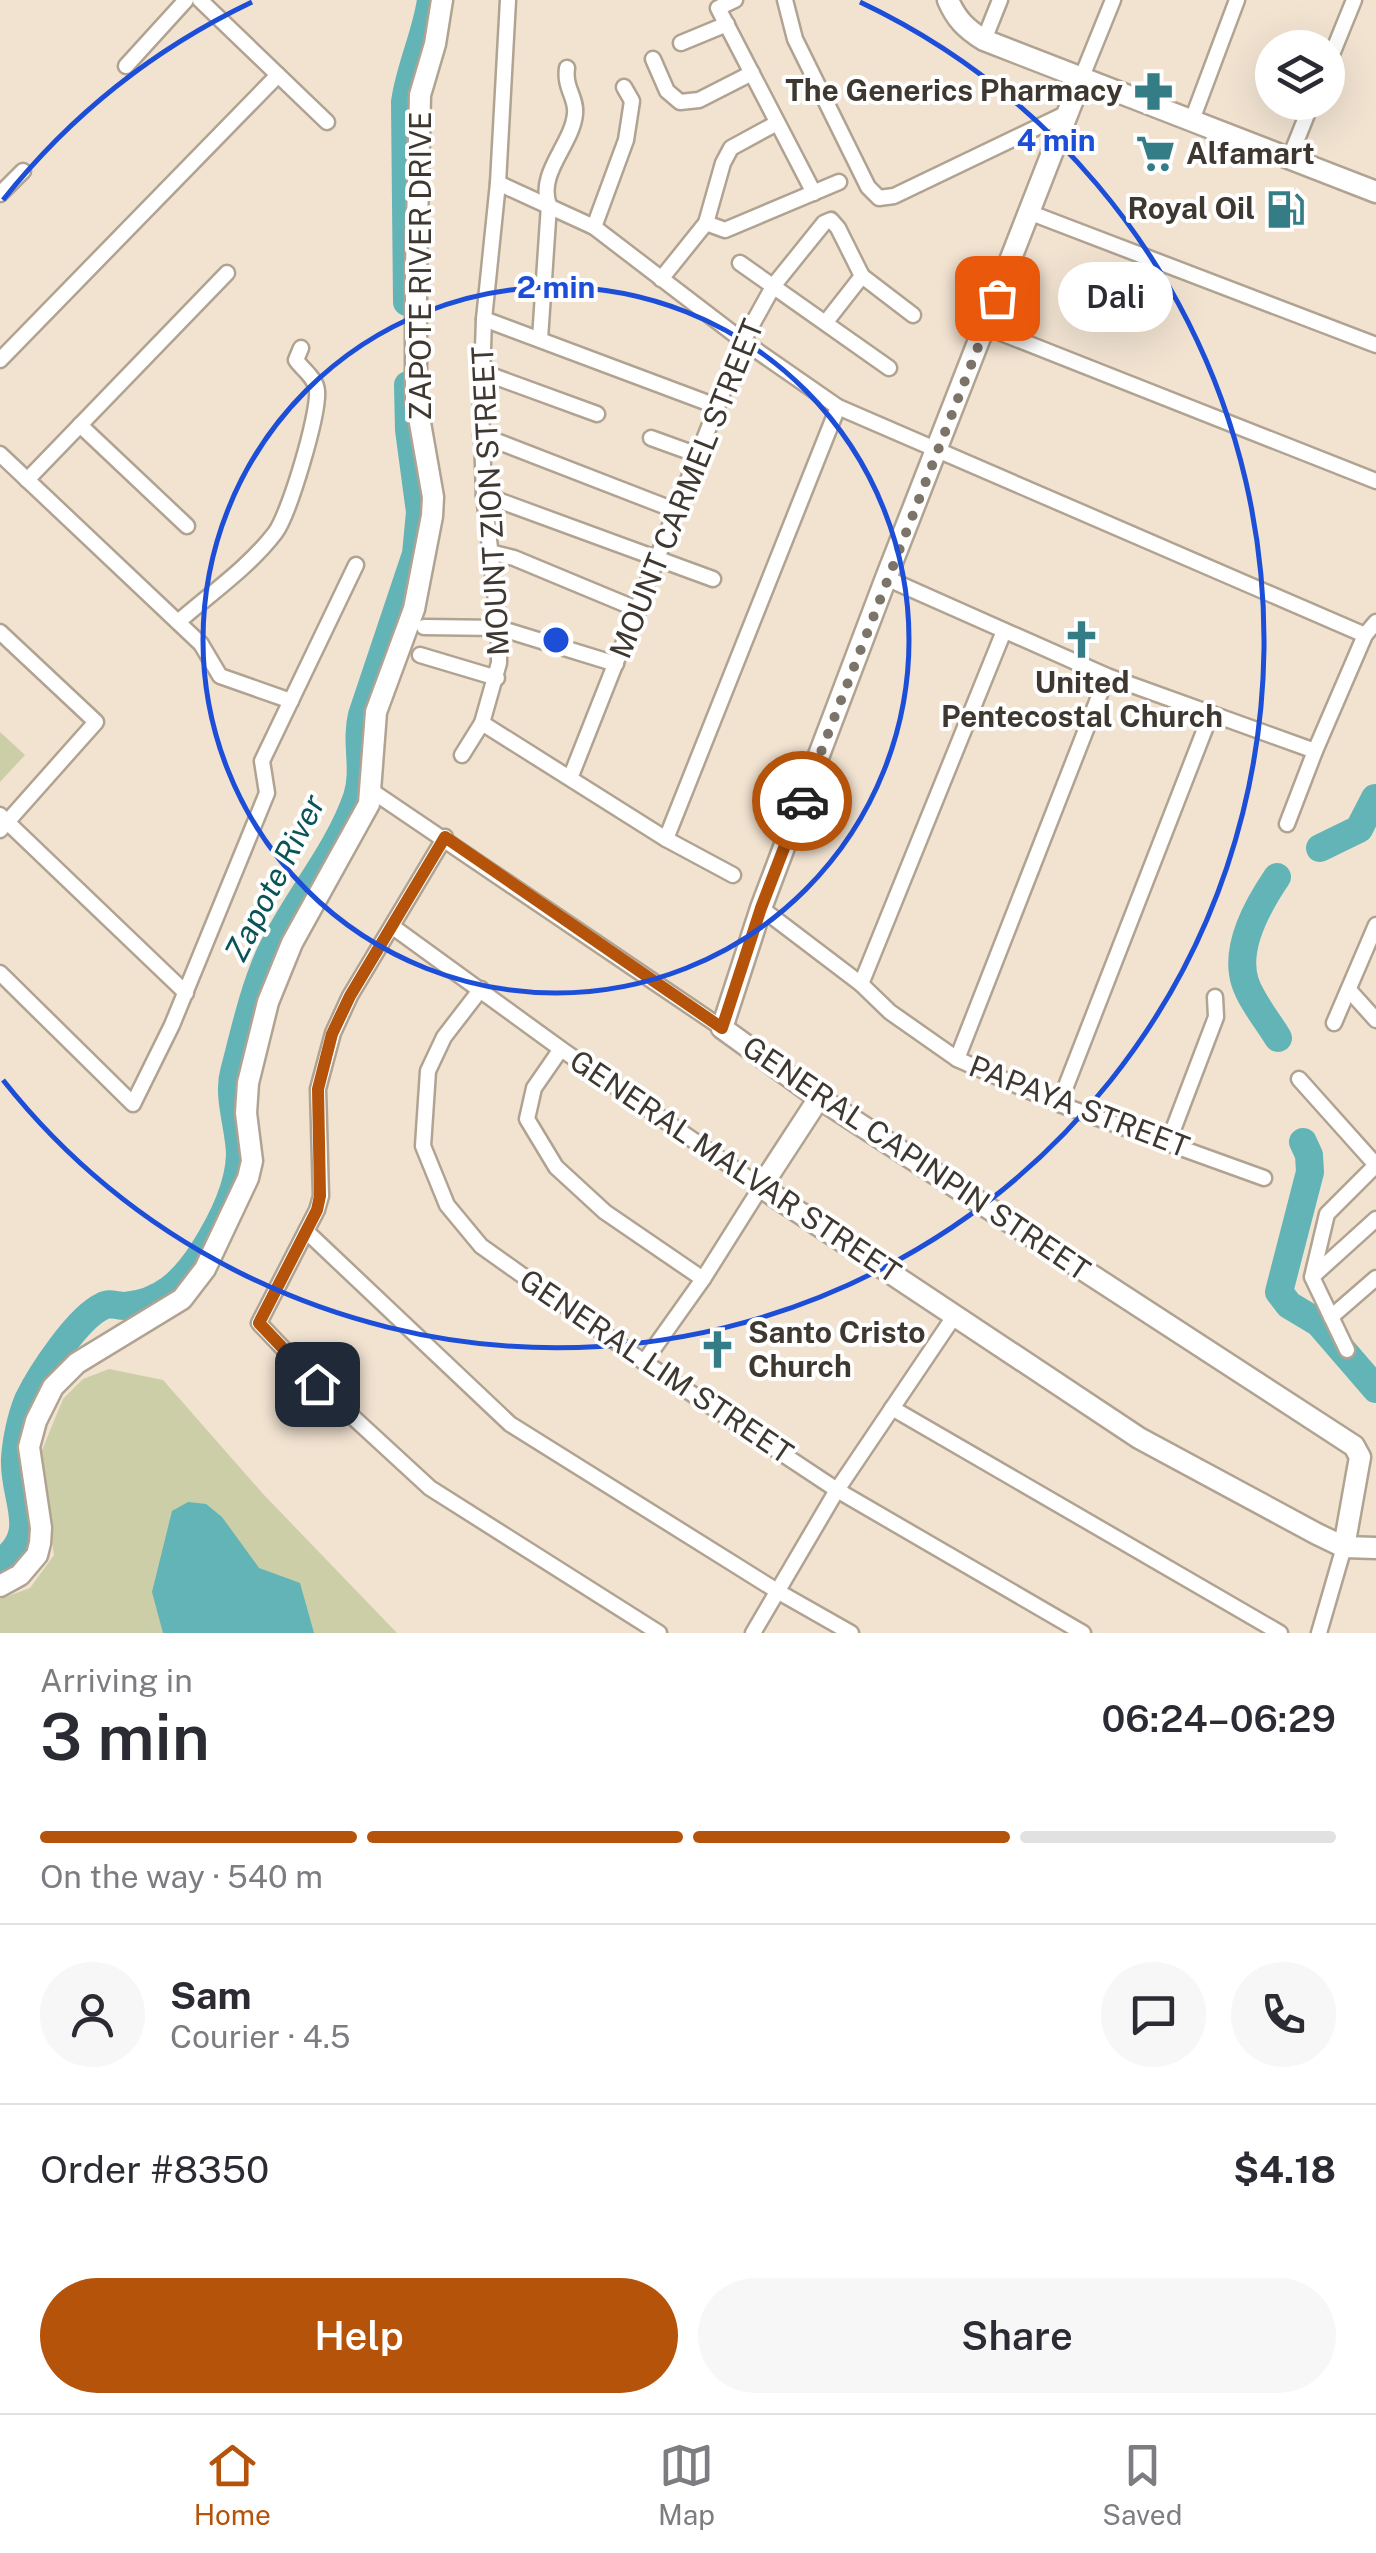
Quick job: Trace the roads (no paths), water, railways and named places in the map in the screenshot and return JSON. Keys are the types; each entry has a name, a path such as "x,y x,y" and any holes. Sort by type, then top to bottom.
{"street":[{"path":"126,66 186,0"},
{"path":"200,0 327,122"},
{"name":"ZAPOTE RIVER DRIVE","path":"0,1586 28,1566 40,1543 30,1447 44,1401 53,1387 77,1363 187,1293 205,1270 248,1178 252,1161 246,1113 248,1082 268,1002 292,943 364,816 372,791 376,712 414,609 432,516 433,497 416,400 417,230 420,95 435,44 442,0"},
{"name":"MOUNT ZION STREET","path":"462,755 482,723 497,678 499,628 484,495 482,372 508,0"},
{"path":"735,0 718,8 814,193"},
{"path":"786,0 795,39 868,188 879,198 894,196 1067,113"},
{"path":"948,0 967,30 984,40 1376,192"},
{"path":"984,40 1000,0"},
{"path":"722,1028 761,908 886,578 1113,0"},
{"path":"1192,120 1237,0"},
{"path":"1342,30 1354,0"},
{"path":"681,42 727,24"},
{"path":"653,59 667,91 680,102 699,100 752,74"},
{"path":"540,339 548,180 575,114 566,83 567,68"},
{"path":"0,360 278,75"},
{"path":"594,227 626,140 632,101 624,87"},
{"path":"1290,157 1305,120"},
{"path":"661,278 706,223 731,148 777,123"},
{"path":"0,194 23,172"},
{"path":"706,223 726,230 839,182"},
{"path":"498,183 594,227 743,341 838,407 1366,635"},
{"path":"1030,212 1376,345"},
{"name":"MOUNT CARMEL STREET","path":"571,776 716,406 743,341 774,286 824,223 831,220 862,276"},
{"path":"740,263 888,368"},
{"path":"27,480 227,273"},
{"path":"826,322 862,276 913,315"},
{"path":"484,319 716,406"},
{"path":"986,327 1376,481"},
{"path":"178,622 262,548 284,518 317,393 311,376 296,360 300,348"},
{"path":"482,372 597,414"},
{"path":"666,839 838,407"},
{"path":"80,425 187,526"},
{"path":"482,435 677,510"},
{"path":"651,438 698,455"},
{"path":"0,454 207,651 220,676 291,701"},
{"path":"484,495 713,579"},
{"path":"490,552 514,558 639,610"},
{"path":"0,973 134,1104 186,993 267,792 262,761 356,565"},
{"path":"886,578 1106,676 1314,751"},
{"path":"1287,824 1314,751 1366,635 1376,622"},
{"path":"424,627 499,628 616,664"},
{"path":"0,632 96,722 2,822 186,993"},
{"path":"861,984 1004,632"},
{"path":"420,656 497,678"},
{"path":"957,1059 1106,676"},
{"path":"1059,1104 1210,716"},
{"path":"482,723 666,839 733,875"},
{"name":"GENERAL CAPINPIN STREET","path":"372,791 445,837 819,1098 1354,1446 1360,1457 1344,1547"},
{"path":"445,837 350,996 324,1062 318,1089 320,1196 259,1323 317,1384 430,1488 659,1633"},
{"name":"PAPAYA STREET","path":"761,908 861,984 890,1012 957,1059 1059,1104 1264,1178"},
{"path":"1334,1023 1376,925"},
{"name":"GENERAL MALVAR STREET","path":"393,927 761,1187 1139,1438 1344,1547"},
{"name":"GENERAL LIM STREET","path":"480,989 444,1037 428,1070 423,1146 447,1205 481,1246 644,1362 837,1490 1083,1633"},
{"path":"1348,990 1376,1020"},
{"path":"1168,1143 1213,1026 1215,996"},
{"path":"561,1049 534,1088 528,1119 556,1166 605,1212 704,1279"},
{"path":"1300,1079 1376,1165 1327,1214 1312,1277 1346,1350"},
{"path":"644,1362 704,1279 819,1098"},
{"path":"1312,1277 1376,1219"},
{"path":"306,1231 510,1424 851,1633"},
{"path":"1331,1317 1376,1278"},
{"path":"753,1633 837,1490 956,1315"},
{"path":"892,1408 1280,1633"},
{"path":"1320,1633 1344,1547 1376,1548"}],"water":[{"path":"188,1502 206,1504 222,1517 259,1568 300,1583 314,1633 163,1633 152,1592 172,1511"}],"waterway":[{"name":"Zapote River","path":"407,302 405,102 431,0"},
{"name":"Zapote River","path":"0,1563 13,1552 23,1528 16,1452 25,1407 41,1376 71,1334 93,1312 108,1304 125,1306 150,1301 179,1282 209,1242 232,1194 240,1155 232,1082 249,1013 269,956 338,839 357,797 362,715 416,554 420,512 409,430 408,385"},
{"path":"1320,848 1359,829 1375,798"},
{"path":"1277,877 1250,927 1242,969 1251,996 1278,1038"},
{"path":"1303,1142 1310,1172 1279,1292 1289,1305 1319,1323 1376,1389"}],"place":[{"name":"The Generics Pharmacy","path":"1153,91"},
{"name":"Alfamart","path":"1156,154"},
{"name":"Royal Oil","path":"1285,209"},
{"name":"Dali","path":"997,298"},
{"name":"United Pentecostal Church","path":"1082,639"},
{"name":"Santo Cristo Church","path":"718,1350"}]}
